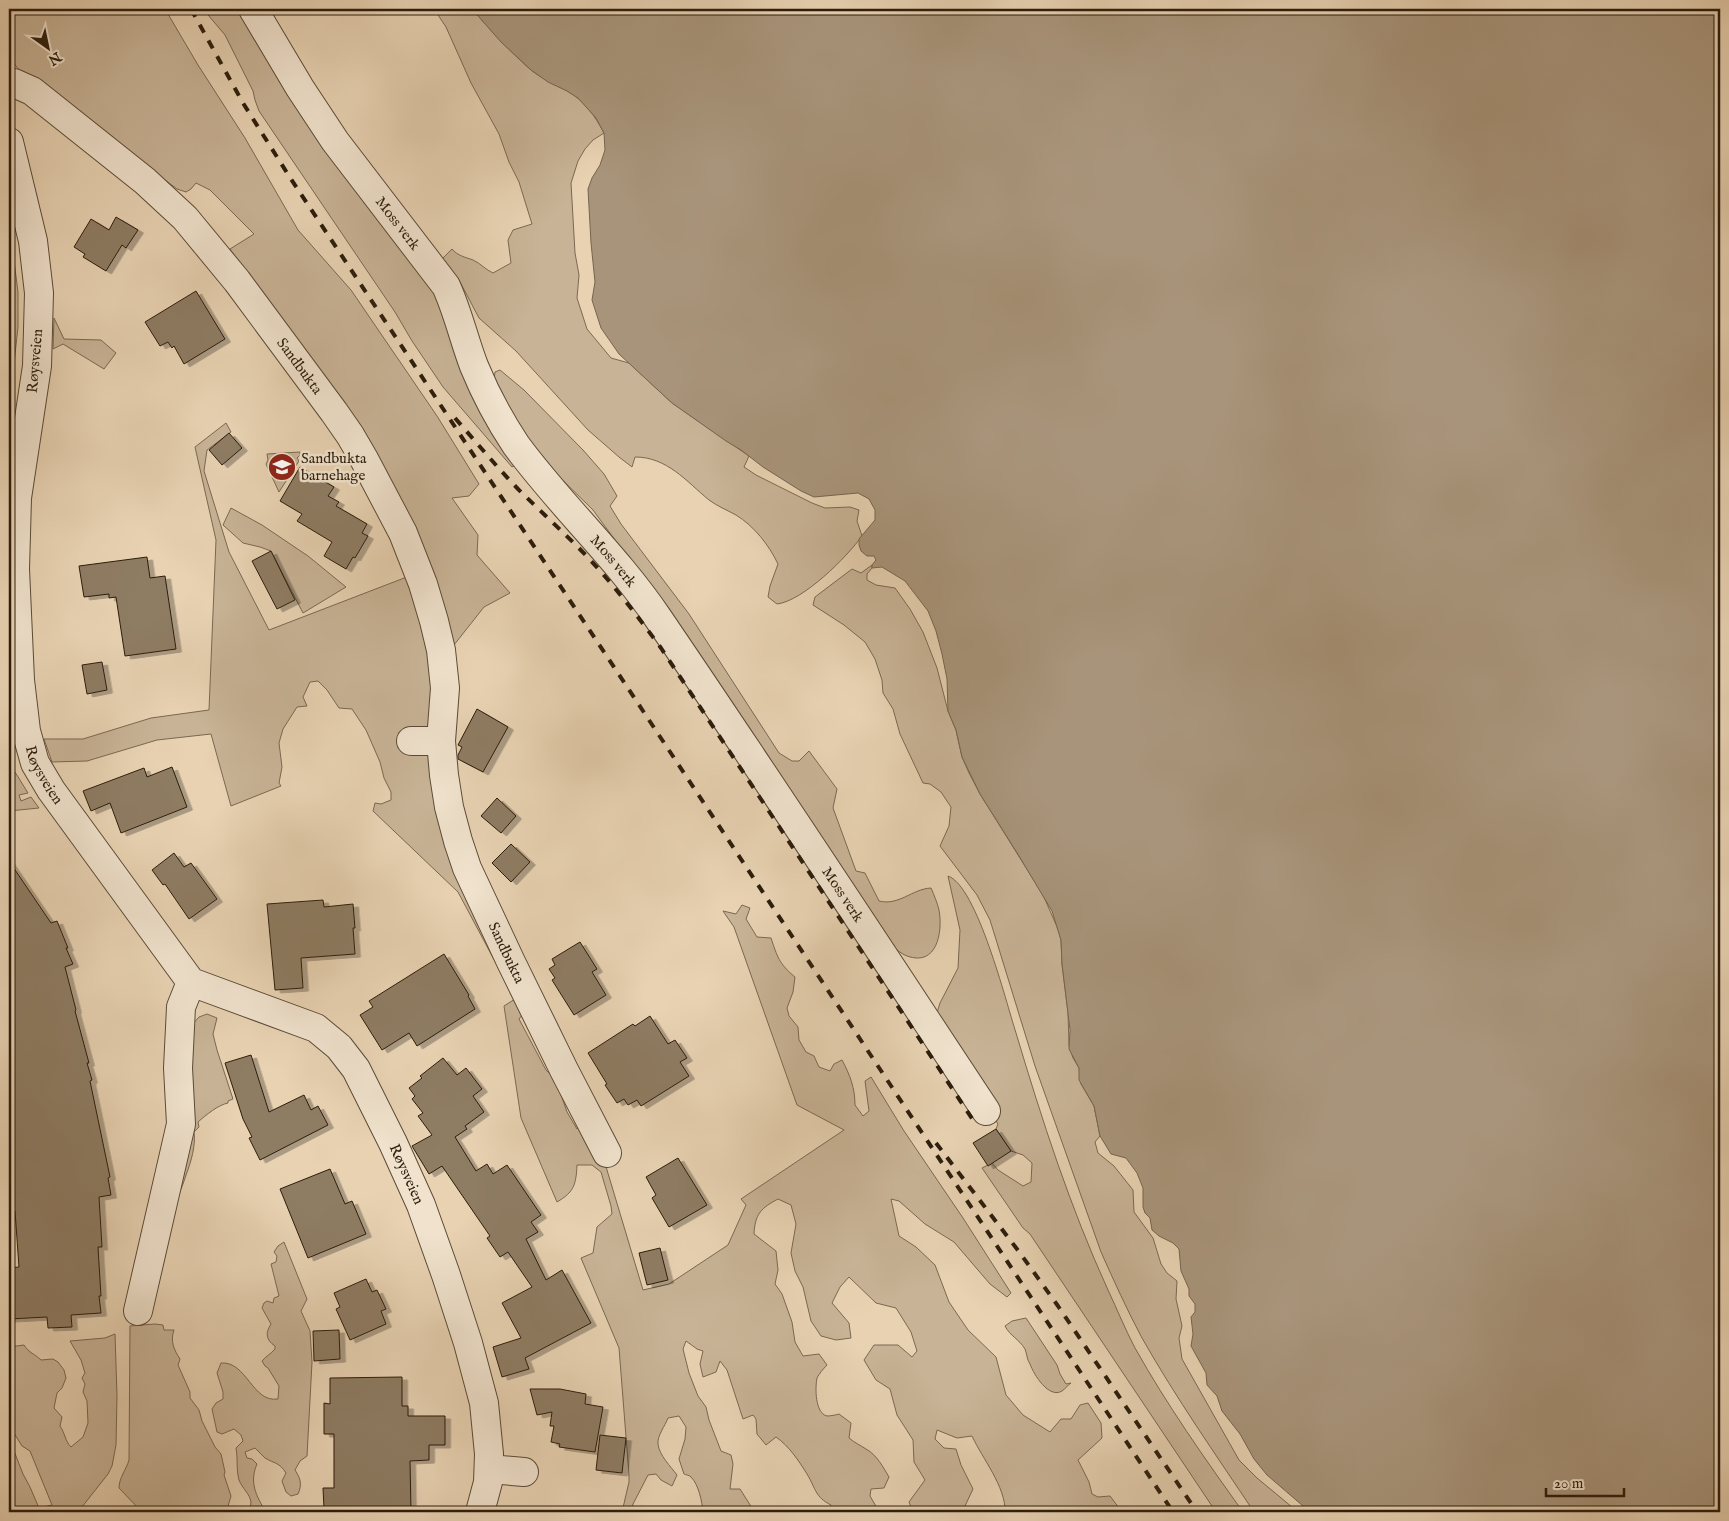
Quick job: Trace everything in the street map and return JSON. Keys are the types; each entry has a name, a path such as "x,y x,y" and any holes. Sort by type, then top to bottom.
{"street":[{"name":"Moss verk","path":"253,9 300,88 335,140 446,286 456,307 481,383 516,444 549,486 644,597 986,1110"},
{"name":"Sandbukta","path":"9,84 32,91 145,181 184,218 237,281 350,435 403,533 423,584 434,621 441,650 445,688 440,741 449,808 467,868 564,1070 607,1153"},
{"name":"Røysveien","path":"9,142 33,242 39,293 38,366 17,498 15,569 20,680 26,732 35,763 52,790 191,982 316,1028 339,1047 356,1069 421,1205 468,1343 484,1403 489,1454 488,1482 480,1512"},
{"path":"411,741 440,741"},
{"path":"138,1311 181,1124 178,1068 181,1007 191,982"},
{"path":"489,1469 524,1472"}],"shaded area":[{"path":"9,9 165,9 245,138 298,230 351,290 437,416 479,484 469,496 452,498 478,535 477,555 510,593 484,607 450,650 269,307 230,249 254,234 210,190 196,183 186,192 177,189 20,71 9,57"},
{"path":"203,9 240,9 431,278 519,463 512,467 443,387 395,312 259,111 253,91 225,35"},
{"path":"434,9 472,9 531,70 573,95 584,104 604,133 593,140 585,149 578,161 571,183 575,253 579,275 577,298 587,329 611,358 629,363 672,403 749,456 744,467 756,475 825,508 850,507 859,510 857,521 862,536 824,577 799,595 777,604 768,597 778,564 760,536 743,519 712,502 675,471 657,461 635,457 632,467 588,430 516,351 479,318 460,282 441,260 452,249 459,255 476,261 493,273 511,263 508,240 513,230 532,224 519,182 509,162 499,134 471,83 446,27"},
{"path":"472,9 1720,9 1720,1512 1310,1512 1267,1475 1222,1411 1217,1396 1207,1385 1206,1373 1191,1346 1193,1334 1191,1317 1195,1312 1195,1304 1189,1296 1189,1289 1181,1271 1179,1249 1152,1230 1150,1218 1145,1213 1143,1207 1143,1188 1137,1173 1126,1158 1111,1154 1100,1136 1094,1106 1079,1080 1079,1068 1069,1049 1070,1030 1061,940 1052,911 980,794 962,757 956,730 948,711 947,679 942,654 928,611 905,581 882,567 872,568 876,560 874,556 867,556 861,551 859,539 875,520 875,510 869,499 858,493 814,497 801,491 763,467 672,403 619,354 601,328 592,300 595,282 588,189 605,150 604,133 596,118 578,98 548,82 531,70 501,42"},
{"path":"9,222 18,292 18,327 9,409"},
{"path":"54,318 64,339 101,340 116,353 104,369 63,344 53,349"},
{"path":"500,370 524,390 604,474 617,496 610,506 621,524 689,614 779,753 792,761 799,761 809,751 837,789 833,808 856,871 865,873 879,901 893,901 931,888 938,907 940,928 936,945 925,957 907,956 885,940 681,630 593,510 535,453 511,422 494,379 495,372"},
{"path":"226,423 231,432 207,450 204,471 229,552 269,630 412,575 429,625 433,725 415,732 399,732 401,749 428,750 523,1014 519,1019 546,1070 556,1080 567,1112 577,1129 581,1124 601,1150 643,1290 669,1284 728,1245 746,1205 741,1199 844,1130 797,1105 734,927 723,911 736,914 742,905 750,908 746,919 757,937 771,938 779,959 795,977 793,992 787,1008 789,1016 798,1027 799,1040 806,1052 814,1056 819,1067 830,1071 834,1064 842,1060 852,1082 855,1105 863,1116 869,1111 865,1081 871,1077 904,1131 1011,1293 1007,1297 990,1284 954,1242 925,1224 899,1201 891,1199 899,1236 916,1247 935,1265 949,1302 968,1330 996,1357 1006,1395 1023,1415 1050,1432 1061,1419 1071,1419 1080,1405 1088,1403 1101,1423 1102,1438 1078,1460 1089,1482 1092,1494 1098,1497 1110,1496 1122,1512 1005,1512 1002,1493 998,1483 972,1436 957,1438 937,1430 935,1439 944,1448 956,1449 961,1465 973,1489 964,1508 960,1512 913,1512 909,1502 925,1480 914,1462 913,1440 897,1415 890,1389 876,1380 864,1360 874,1345 898,1345 912,1357 917,1351 911,1332 896,1308 876,1303 849,1277 840,1287 832,1303 849,1323 851,1338 836,1340 821,1336 811,1321 803,1287 795,1271 791,1253 796,1224 791,1205 778,1199 767,1205 760,1212 754,1234 776,1251 778,1270 775,1284 782,1294 792,1322 795,1342 803,1356 819,1354 827,1365 817,1378 816,1394 820,1410 827,1416 839,1414 851,1423 849,1438 870,1452 889,1477 884,1488 871,1489 870,1496 878,1512 832,1512 831,1505 819,1496 801,1464 785,1445 776,1437 766,1445 757,1434 756,1419 753,1415 743,1419 727,1370 720,1361 716,1372 703,1377 700,1364 703,1351 686,1341 683,1349 689,1373 698,1396 706,1407 721,1451 731,1455 733,1464 730,1489 740,1489 752,1508 757,1512 703,1512 696,1484 691,1477 684,1474 679,1459 685,1439 686,1427 679,1416 668,1418 658,1441 663,1457 677,1475 672,1486 661,1480 656,1474 648,1475 633,1504 631,1512 622,1512 629,1475 619,1348 581,1258 593,1253 597,1227 612,1214 601,1172 592,1165 577,1165 575,1183 571,1191 557,1202 521,1118 504,1006 515,999 458,892 373,811 375,803 381,804 391,800 391,792 366,730 352,709 339,708 327,690 318,681 310,682 303,697 307,706 297,707 283,729 279,743 282,767 279,783 281,786 231,806 211,734 157,740 87,761 52,762 44,739 83,739 151,718 209,710 216,540 195,447"},
{"path":"300,452 297,458 299,461 279,492 266,464 268,460 267,454"},
{"path":"231,508 262,525 308,556 346,587 303,613 271,551 243,543 223,525"},
{"path":"872,565 867,574 867,580 876,585 895,588 923,632 937,668 948,711 956,730 962,757 969,773 1043,895 1058,929 1061,940 1068,1012 1069,1046 1079,1068 1081,1084 1094,1106 1100,1136 1095,1142 1098,1153 1114,1166 1133,1190 1134,1212 1153,1238 1161,1264 1167,1273 1177,1281 1176,1299 1182,1326 1179,1338 1182,1359 1239,1460 1257,1478 1298,1512 1254,1512 1196,1426 1142,1338 1101,1252 1035,1066 990,920 977,895 940,846 949,826 951,807 941,792 930,784 923,783 900,734 893,709 883,693 882,680 875,659 865,642 844,625 813,605 815,597 852,569 861,573"},
{"path":"15,772 28,793 19,795 21,801 31,797 39,808 9,811 9,797 13,796 9,773"},
{"path":"948,876 959,884 980,922 998,972 1036,1098 1058,1163 1081,1227 1124,1326 1147,1369 1173,1411 1243,1512 1216,1512 1030,1234 1023,1228 982,1168 992,1163 998,1170 1023,1186 1031,1182 1032,1163 1023,1155 1011,1151 996,1129 998,1124 940,1028 936,1016 940,1003 958,968 960,930"},
{"path":"207,1014 217,1018 213,1034 233,1099 212,1111 198,1122 199,1127 194,1132 191,1159 177,1199 175,1214 172,1216 191,1026 199,1017"},
{"path":"284,1242 307,1299 301,1311 310,1331 312,1362 307,1456 300,1461 295,1470 300,1479 300,1488 298,1494 291,1496 286,1492 282,1481 286,1473 281,1467 265,1458 255,1448 245,1452 247,1458 252,1459 257,1464 254,1477 255,1489 266,1512 246,1512 251,1502 239,1480 236,1448 243,1441 241,1435 234,1429 222,1434 217,1432 212,1409 216,1403 223,1399 223,1392 217,1373 221,1363 230,1364 237,1368 262,1395 269,1399 278,1399 279,1386 262,1361 275,1349 275,1346 268,1339 267,1333 271,1324 262,1308 264,1303 267,1301 273,1303 274,1298 279,1296 271,1264 276,1262 277,1256 274,1252"},
{"path":"1026,1318 1057,1365 1066,1384 1071,1383 1062,1391 1052,1392 1043,1385 1028,1361 1025,1349 1005,1326 1012,1321"},
{"path":"163,1325 164,1330 174,1330 174,1349 180,1359 178,1365 190,1392 190,1398 199,1410 202,1421 215,1447 221,1454 224,1475 231,1496 228,1506 233,1512 142,1512 119,1488 129,1460 130,1326"},
{"path":"115,1334 116,1445 112,1466 108,1474 78,1512 9,1512 9,1445 14,1451 39,1508 52,1505 30,1451 22,1446 9,1425 9,1347 24,1345 41,1360 53,1359 64,1370 66,1378 62,1388 57,1393 54,1408 62,1417 60,1426 71,1447 83,1437 88,1423 87,1401 83,1392 85,1384 82,1378 85,1373 81,1360 70,1341 105,1338"}],"building":[{"path":"116,217 138,230 126,248 122,245 106,271 83,257 85,254 74,247 91,219 109,230"},
{"path":"196,291 225,339 184,364 174,346 172,348 168,342 160,346 145,322"},
{"path":"229,433 242,448 222,465 209,450"},
{"path":"300,467 334,487 328,496 339,502 336,506 367,524 362,533 368,536 346,569 324,556 332,542 297,521 302,514 280,501"},
{"path":"271,551 295,600 277,609 252,561"},
{"path":"147,557 150,578 165,576 176,649 125,656 116,597 109,598 109,594 84,597 79,566"},
{"path":"102,662 107,690 87,694 82,665"},
{"path":"477,709 508,727 483,772 458,759 462,747 458,745"},
{"path":"172,767 187,807 121,833 110,803 91,811 83,791 144,768 147,777"},
{"path":"497,798 516,816 501,833 481,816"},
{"path":"511,844 530,862 511,882 492,863"},
{"path":"174,853 184,867 191,863 217,899 189,919 165,884 163,885 152,870"},
{"path":"9,861 51,923 57,921 68,948 66,948 73,964 65,967 89,1063 87,1063 92,1080 90,1081 110,1177 108,1178 111,1195 99,1197 102,1247 98,1247 101,1313 71,1315 72,1327 48,1328 47,1317 9,1319 9,1268 19,1267 15,1211 9,1213"},
{"path":"323,900 324,907 353,904 355,954 301,958 303,988 275,990 267,904"},
{"path":"580,942 597,969 592,972 606,995 574,1015 552,980 555,978 549,969 555,965 552,959"},
{"path":"444,954 469,995 475,1009 417,1046 409,1033 382,1050 360,1015 373,1007 369,1001"},
{"path":"650,1016 668,1044 675,1040 687,1058 680,1062 689,1076 641,1106 637,1100 628,1105 624,1099 617,1103 588,1053 633,1024 635,1026"},
{"path":"251,1055 269,1112 304,1095 311,1110 318,1106 328,1125 260,1160 249,1138 252,1137 243,1119 225,1063"},
{"path":"443,1058 457,1075 466,1068 482,1089 473,1096 484,1112 465,1126 467,1129 455,1137 476,1171 487,1164 493,1174 507,1165 541,1215 531,1222 538,1232 526,1239 546,1280 562,1270 591,1323 525,1358 529,1369 502,1377 493,1347 521,1338 502,1303 532,1287 508,1252 500,1257 487,1238 490,1236 442,1166 429,1174 412,1146 432,1135 418,1116 423,1113 412,1099 415,1096 409,1088 422,1078 420,1076"},
{"path":"996,1129 1011,1151 988,1166 973,1143"},
{"path":"678,1158 707,1205 669,1227 652,1198 656,1195 646,1177"},
{"path":"330,1169 345,1204 352,1201 366,1234 308,1258 280,1189"},
{"path":"660,1248 668,1280 647,1285 639,1253"},
{"path":"366,1279 372,1292 377,1290 386,1309 381,1311 386,1324 350,1340 336,1309 340,1307 334,1293"},
{"path":"339,1330 340,1359 314,1361 313,1331"},
{"path":"402,1377 402,1406 408,1406 408,1416 445,1416 445,1445 429,1445 429,1460 410,1461 411,1511 334,1512 334,1508 324,1508 323,1488 334,1488 334,1434 324,1434 324,1403 330,1404 330,1378"},
{"path":"530,1389 560,1389 586,1394 585,1404 603,1407 595,1452 559,1447 560,1444 551,1442 554,1426 550,1426 552,1412 537,1415"},
{"path":"600,1435 626,1438 622,1473 596,1470"}],"railway":[{"path":"191,9 243,103 289,176 1173,1512"},
{"path":"455,418 518,489 592,562 625,600 654,638 975,1123"},
{"path":"936,1143 1058,1306 1197,1512"}],"place":[{"name":"Sandbukta barnehage","path":"282,467"}]}
